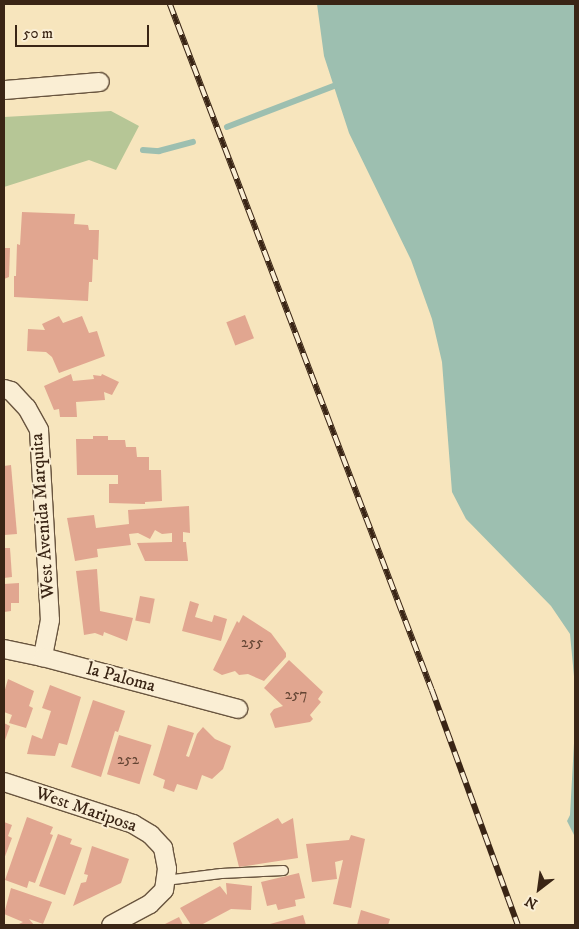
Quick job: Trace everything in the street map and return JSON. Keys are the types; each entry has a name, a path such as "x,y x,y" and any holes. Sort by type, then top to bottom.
{"street":[{"path":"4,90 100,82"},
{"name":"West Avenida Marquita","path":"4,389 11,391 27,408 39,430 50,620 43,657"},
{"name":"la Paloma","path":"4,649 43,657 238,709"},
{"name":"West Mariposa","path":"4,782 132,824 151,835 163,848 167,869 165,880"},
{"path":"111,925 150,904 164,890 165,880"}],"lane":[{"path":"165,880 221,873 283,870"}],"green space":[{"path":"111,111 139,126 116,170 89,160 4,187 4,117"}],"shaded area":[{"path":"317,4 575,4 575,687 570,634 551,606 466,519 452,492 442,362 432,319 411,260 349,133 324,56"},
{"path":"575,725 575,837 567,821 570,815"}],"building":[{"path":"22,212 75,214 74,224 88,225 89,230 99,230 98,260 93,259 92,282 89,282 88,301 14,297 17,244 20,245"},
{"path":"4,248 10,248 9,277 4,279"},
{"path":"245,315 254,338 235,346 226,322"},
{"path":"59,316 63,323 82,316 89,333 97,331 105,356 59,373 52,357 46,352 27,351 28,329 45,330 42,324"},
{"path":"71,374 73,381 94,379 93,375 101,376 102,374 119,382 112,395 104,392 105,400 76,402 77,417 60,417 59,409 54,410 44,386"},
{"path":"93,436 108,436 108,440 125,440 126,447 136,447 137,457 149,457 149,470 161,470 162,501 145,502 145,504 109,503 109,484 118,484 118,475 77,475 76,439 93,439"},
{"path":"11,465 17,534 4,535 4,466"},
{"path":"189,506 190,533 183,532 183,542 186,542 188,561 145,561 137,543 172,542 172,533 162,534 155,530 150,539 138,533 129,534 131,545 97,549 98,557 75,561 67,518 94,515 96,528 129,524 128,510"},
{"path":"4,548 10,548 12,577 4,578"},
{"path":"97,569 100,611 133,618 127,641 104,632 103,636 95,633 84,635 76,571"},
{"path":"19,583 19,603 11,603 11,611 4,612 4,584"},
{"path":"140,596 155,599 150,623 135,621"},
{"path":"190,601 199,604 195,617 212,622 214,615 227,619 221,641 182,631"},
{"path":"243,615 271,633 286,653 286,657 264,681 248,674 239,675 235,671 222,675 213,670 237,621 239,623"},
{"path":"289,660 323,692 318,699 321,702 310,715 313,719 310,722 275,728 270,714 274,709 283,706 264,688"},
{"path":"8,679 34,691 29,706 33,708 26,728 9,723 12,715 4,712 4,693"},
{"path":"50,685 81,697 67,745 59,743 55,756 27,754 32,735 42,739 51,711 42,708"},
{"path":"93,700 125,711 118,732 115,731 101,777 71,767"},
{"path":"4,723 10,726 4,743"},
{"path":"168,725 194,733 186,756 189,757 197,734 203,727 215,739 231,746 223,769 212,779 202,775 197,790 177,784 174,792 163,788 165,780 153,775"},
{"path":"119,735 152,745 140,784 107,774"},
{"path":"27,817 53,827 50,834 53,835 35,883 29,881 27,888 5,880"},
{"path":"278,818 282,824 293,818 298,858 239,867 233,843"},
{"path":"4,822 12,825 8,836 12,838 4,859"},
{"path":"58,834 72,839 70,844 82,848 65,895 39,886"},
{"path":"351,835 365,839 351,908 333,904 343,860 335,862 337,879 312,882 306,844 349,840"},
{"path":"92,846 129,859 121,883 73,906 81,883 86,882 88,875 84,874"},
{"path":"299,873 305,898 295,900 296,906 278,910 276,904 267,906 261,882"},
{"path":"226,883 252,886 251,910 231,909 201,925 191,925 180,908 220,886 227,895"},
{"path":"11,888 52,902 43,924 29,919 34,925 17,925 23,922 4,914"},
{"path":"361,910 390,919 388,925 357,925"},
{"path":"303,915 306,925 270,925 270,924"},
{"path":"179,917 183,925 163,925"}],"waterway":[{"path":"227,127 334,86"},
{"path":"143,150 159,151 193,142"}],"railway":[{"path":"170,4 432,690 518,925"}]}
